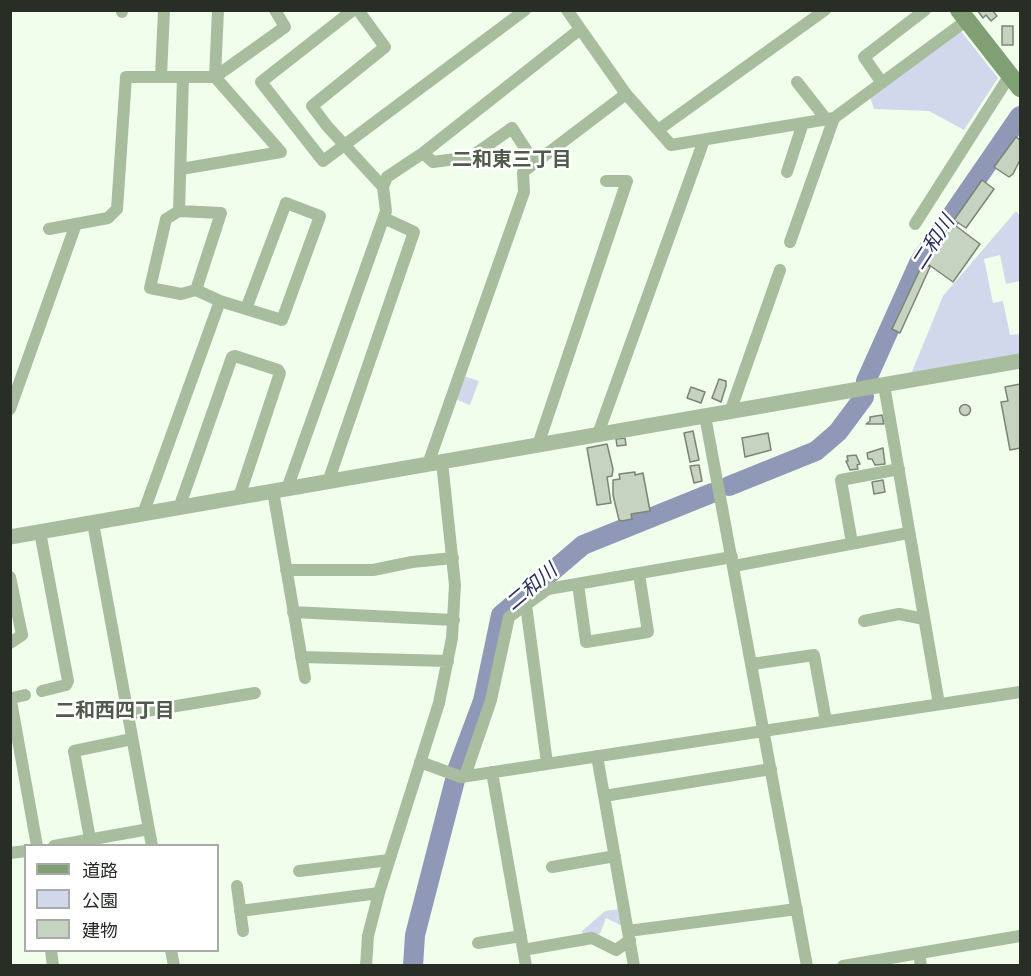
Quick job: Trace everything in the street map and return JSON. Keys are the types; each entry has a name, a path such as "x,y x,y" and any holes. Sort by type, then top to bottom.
{"main road":[{"path":"963,15 1017,81"}],"street":[{"path":"161,76 164,10"},
{"path":"181,169 281,152 215,77 218,10"},
{"path":"49,229 108,218 117,209 123,81 131,76 215,77 285,27 275,10"},
{"path":"353,10 261,82 322,161 525,10"},
{"path":"305,678 286,570 280,490 384,218 386,200 383,187 312,105 385,47 358,10"},
{"path":"567,10 626,94 671,145 830,118 882,83 963,15"},
{"path":"658,130 825,10"},
{"path":"882,83 864,57 925,10"},
{"path":"383,187 387,177 423,153 579,30"},
{"path":"179,211 183,77"},
{"path":"915,224 1017,81"},
{"path":"797,82 830,118"},
{"path":"366,966 368,936 379,893 439,703 454,620 453,558 435,463 524,192 523,172 626,94"},
{"path":"790,242 830,118"},
{"path":"788,172 803,123"},
{"path":"423,153 432,162 471,158 512,128 534,162"},
{"path":"598,434 704,140"},
{"path":"538,445 627,181 606,181"},
{"path":"196,290 221,213 179,211 166,219 150,288 181,294 196,290 220,301 246,309 282,320 320,216 286,202 246,309"},
{"path":"328,482 414,232 384,218"},
{"path":"10,409 76,224"},
{"path":"730,412 780,270"},
{"path":"144,514 220,301"},
{"path":"179,508 232,357 235,356 278,370 280,373 239,497"},
{"path":"10,537 1020,361"},
{"path":"884,385 939,704"},
{"path":"705,416 807,966"},
{"path":"852,543 841,480 899,469"},
{"path":"93,523 152,844"},
{"path":"40,532 68,681 66,685 42,691"},
{"path":"458,775 491,700 509,617 548,590 908,533"},
{"path":"286,570 373,570 412,562 453,558"},
{"path":"578,584 586,642 648,632 639,574"},
{"path":"10,577 22,635 10,643"},
{"path":"526,605 548,763"},
{"path":"293,612 454,620"},
{"path":"864,621 899,614 924,619"},
{"path":"752,664 814,656 826,721"},
{"path":"301,657 448,661"},
{"path":"420,762 458,775 492,772 1020,692"},
{"path":"128,714 255,693"},
{"path":"25,695 12,698 11,701 37,844"},
{"path":"90,839 74,751 132,739"},
{"path":"597,756 634,966"},
{"path":"604,796 771,769"},
{"path":"492,772 526,966"},
{"path":"64,844 149,829"},
{"path":"552,867 615,856"},
{"path":"299,871 389,860"},
{"path":"237,886 243,931"},
{"path":"240,911 379,893"},
{"path":"523,950 592,938 616,950 629,935 797,909"},
{"path":"478,944 521,936"},
{"path":"843,966 920,959 1020,936"}],"green space":[{"path":"960,30 998,78 964,130 929,111 874,109 870,97"},
{"path":"1016,211 1020,216 1020,281 1006,284 1000,255 984,259 993,303 1003,301 1010,335 1020,334 1020,355 911,374 943,296"},
{"path":"464,376 479,381 470,405 455,399"},
{"path":"620,909 622,926 606,918 600,934 583,936 582,931 605,911"}],"building":[{"path":"977,10 992,10 997,16 991,21 986,15 983,18"},
{"path":"1002,26 1013,26 1013,45 1002,45"},
{"path":"1016,137 1020,140 1020,160 1009,177 994,167"},
{"path":"982,180 994,189 966,228 954,220"},
{"path":"952,223 980,244 953,282 925,262"},
{"path":"923,263 930,267 900,333 892,329"},
{"path":"719,379 726,381 721,402 712,398"},
{"path":"1020,384 1020,448 1010,450 1001,402 1008,401 1005,387"},
{"path":"691,387 705,392 701,403 687,398"},
{"path":"965,405 969,406 969,414 965,415 961,414 960,410 961,406"},
{"path":"882,415 884,424 866,424 870,421 870,417"},
{"path":"693,431 699,460 690,462 684,433"},
{"path":"768,433 771,450 745,457 742,438"},
{"path":"625,438 626,445 617,446 616,439"},
{"path":"607,444 613,469 612,476 607,477 611,503 597,505 587,448"},
{"path":"883,448 885,464 875,465 872,459 868,459 867,453"},
{"path":"856,455 860,464 857,465 858,469 850,470 846,461 848,461 847,456"},
{"path":"699,465 702,481 694,483 690,466"},
{"path":"635,472 635,475 643,473 650,511 631,514 632,519 622,521 619,520 613,495 613,480 620,479 619,474"},
{"path":"883,480 885,492 874,494 872,482"}],"waterway":[{"name":"二和川","path":"866,381 919,263 1020,116"},
{"name":"二和川","path":"729,486 816,451 838,432 864,397"},
{"name":"二和川","path":"456,773 483,701 501,615 583,545 712,493"},
{"name":"二和川","path":"413,966 415,935 455,780"}],"district":[{"name":"二和東三丁目","path":"512,161"},
{"name":"二和西四丁目","path":"115,712"}]}
